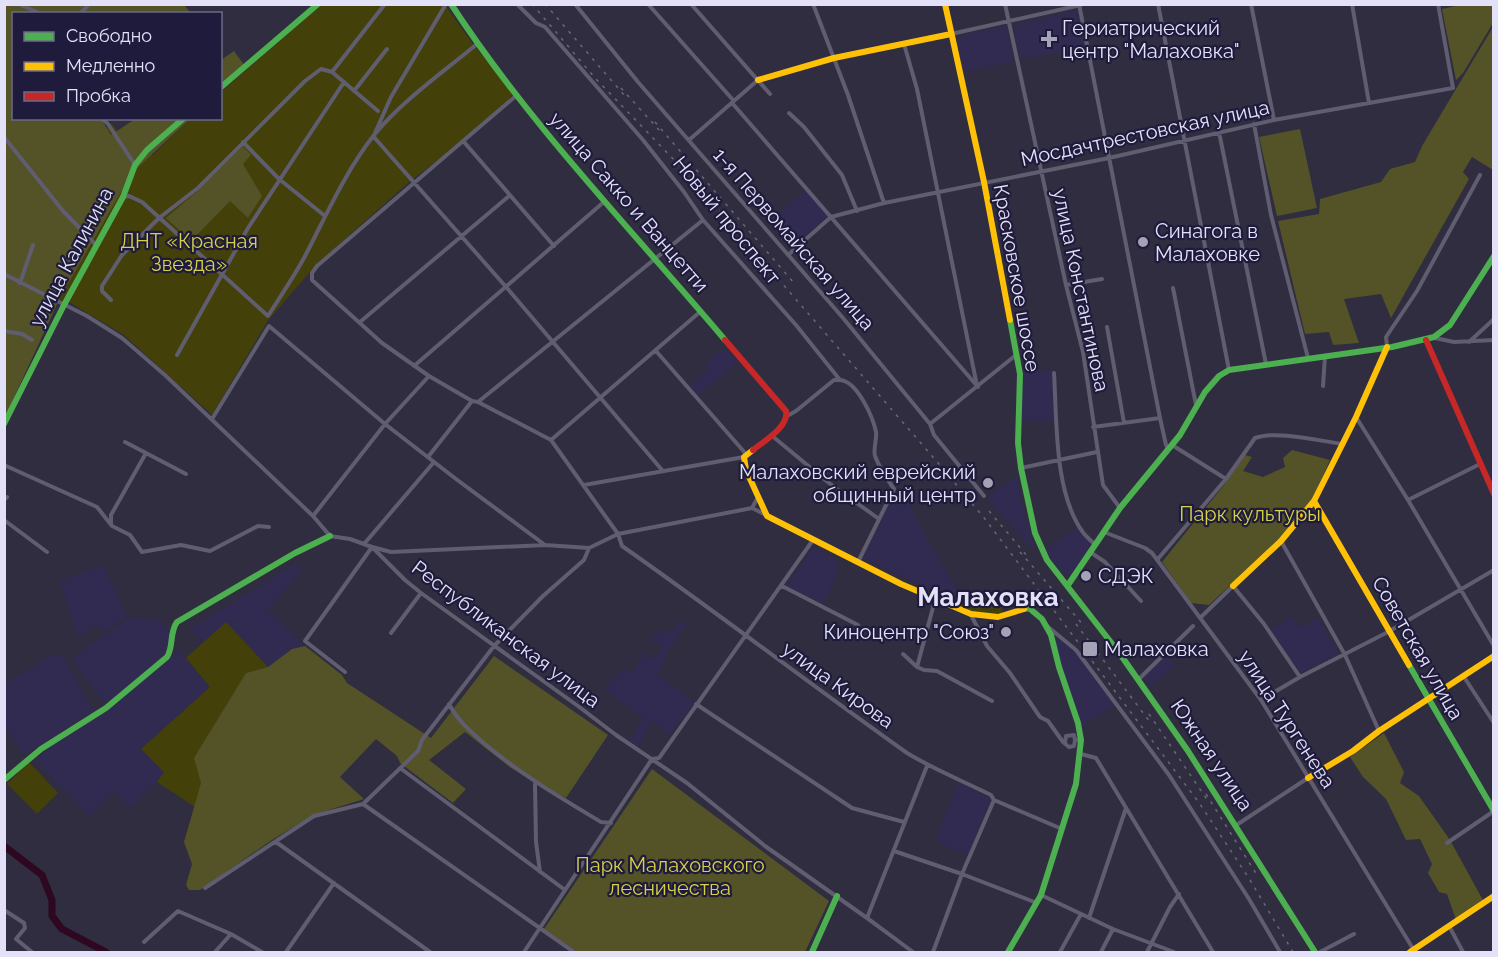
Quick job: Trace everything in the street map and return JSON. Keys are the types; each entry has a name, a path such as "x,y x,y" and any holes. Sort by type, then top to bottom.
{"main road":[{"path":"222,86 318,4"},
{"name":"улица Сакко и Ванцетти","path":"451,4 477,44 517,95 605,201 781,404 787,416"},
{"name":"Красковское шоссе","path":"945,4 984,182 1020,374 1018,443 1021,468 1038,544 1047,560 1068,585"},
{"path":"758,80 834,58 951,34"},
{"name":"улица Калинина","path":"4,424 64,304 123,196 135,165 147,150 182,120"},
{"path":"1068,585 1120,508 1171,447 1215,380 1229,370 1387,347 1434,337 1450,325 1494,256"},
{"path":"1426,340 1494,494"},
{"path":"1233,586 1281,541 1314,501 1356,417 1387,347"},
{"path":"787,416 781,427 745,455 746,470 767,516 935,600 971,614 998,617 1029,608 1035,611 1046,626 1075,712 1081,754 1076,784 1041,895 1008,952"},
{"name":"Советская улица","path":"1314,501 1494,811"},
{"path":"4,780 41,749 106,708 167,657 172,650 172,631 177,622 294,554 330,536"},
{"name":"Южная улица","path":"1068,585 1140,678 1238,824 1315,952"},
{"path":"1308,778 1353,751 1379,731 1494,656"},
{"path":"812,952 837,896"},
{"path":"1413,952 1494,896"}],"street":[{"path":"19,4 36,12"},
{"path":"332,72 385,4"},
{"path":"374,136 391,97 446,4"},
{"name":"Новый проспект","path":"517,4 536,23 545,27 644,140 704,220 796,325 840,380 850,384 871,412 876,435 874,454 894,489 879,519"},
{"name":"1-я Первомайская улица","path":"575,4 638,82 843,318 930,424 934,435 984,496"},
{"path":"648,4 978,387"},
{"path":"691,4 770,94"},
{"path":"813,4 877,177 884,203"},
{"name":"улица Константинова","path":"1005,4 1040,171 1083,352 1103,485 1120,508"},
{"path":"1158,4 1229,370"},
{"path":"1251,4 1274,120"},
{"path":"1352,4 1369,103"},
{"name":"Мосдачтрестовская улица","path":"788,255 831,217 884,203 1109,158 1254,124 1453,88 1438,4"},
{"path":"951,34 1080,5 1166,445 1226,479"},
{"path":"123,196 136,199 159,218 268,316 302,261 339,187 374,136 421,90 477,44"},
{"path":"904,44 917,88 978,387"},
{"path":"354,91 387,50"},
{"path":"111,300 102,291 102,286 122,255 159,218 198,188 304,81 321,69 332,72 378,111"},
{"path":"689,140 758,80"},
{"path":"177,356 221,274 279,179 344,82"},
{"path":"517,95 317,266 312,273 312,280 382,343 414,366 472,401 551,440 701,311"},
{"path":"789,113 804,127 842,175 857,211"},
{"path":"103,120 135,165"},
{"path":"1254,124 1271,215 1308,358"},
{"path":"1219,132 1266,364"},
{"path":"4,136 63,211 96,245"},
{"path":"374,136 662,470"},
{"path":"243,142 279,179 326,216"},
{"path":"464,142 554,246"},
{"path":"1387,347 1386,338 1417,291 1480,176"},
{"path":"360,322 509,196"},
{"path":"414,366 605,201"},
{"path":"478,402 704,220"},
{"path":"20,283 33,245"},
{"path":"4,274 64,304 122,338 212,419 313,516 330,536"},
{"path":"1066,285 1102,279"},
{"path":"1173,288 1197,406"},
{"path":"1468,342 1494,319"},
{"path":"212,419 269,326 385,424 545,544"},
{"path":"1107,327 1124,423"},
{"path":"4,331 22,334 32,340"},
{"path":"1434,337 1454,342 1494,340"},
{"path":"656,351 745,455"},
{"path":"930,424 1016,355"},
{"path":"1323,386 1325,356"},
{"path":"1054,373 1060,460 1066,493 1076,522 1095,545"},
{"path":"313,516 385,424 429,376"},
{"path":"787,416 834,380 840,380"},
{"path":"428,457 472,401"},
{"path":"1356,417 1494,646"},
{"path":"1093,427 1160,418"},
{"path":"771,435 829,483 879,519 857,562"},
{"path":"1156,560 1226,479 1255,438 1283,436 1343,444"},
{"name":"улица Кирова","path":"551,440 618,534 622,546 927,766 943,771 991,795 994,800 1062,829"},
{"path":"125,442 186,474"},
{"path":"1021,468 1097,452"},
{"path":"111,524 111,515 146,453"},
{"path":"584,485 745,455"},
{"path":"364,544 434,462"},
{"path":"4,465 97,507 111,524 130,535 142,552 181,545 210,551 258,526 269,527"},
{"path":"1408,500 1480,465"},
{"path":"752,508 758,497"},
{"path":"345,672 306,641 372,547 391,552 545,544 589,548 618,534 752,508 767,516"},
{"path":"4,520 47,552"},
{"name":"улица Тургенева","path":"1103,531 1144,548 1201,617 1260,700 1413,952"},
{"name":"Республиканская улица","path":"330,536 350,539 372,547 405,580 422,593 616,735 687,783 765,846 913,952"},
{"path":"524,952 612,823 652,759 658,758 813,540"},
{"path":"1281,541 1324,614 1379,731"},
{"path":"205,888 314,816 363,804 418,751 422,740 494,646 543,596 584,560 589,548"},
{"path":"1090,552 1105,562 1141,601"},
{"path":"1260,700 1388,632 1494,570"},
{"path":"782,586 858,625"},
{"path":"1201,617 1233,586 1264,624 1300,677"},
{"path":"391,633 422,593"},
{"path":"917,667 935,600"},
{"path":"971,614 987,645 1010,673 1040,717 1048,721 1065,743 1072,747 1078,740 1074,735 1066,736 1065,743"},
{"path":"1046,626 1076,650 1169,775 1249,899 1280,952"},
{"path":"1140,678 1193,626"},
{"path":"903,654 917,667 937,672 992,701"},
{"path":"1464,677 1494,723"},
{"path":"449,704 457,718 535,783 601,822 612,823"},
{"path":"696,704 852,808 904,822"},
{"path":"1081,754 1096,758 1213,952"},
{"path":"867,918 927,766"},
{"path":"399,768 566,890"},
{"path":"1238,824 1308,778"},
{"path":"535,783 536,843 540,872"},
{"path":"933,952 962,874 994,800"},
{"path":"363,804 574,952"},
{"path":"1089,918 1126,807"},
{"path":"1447,843 1494,811"},
{"path":"276,842 430,952"},
{"path":"894,851 1038,903"},
{"path":"286,952 334,883"},
{"path":"1147,952 1179,894"},
{"path":"1041,895 1113,929 1174,952"},
{"path":"4,910 24,923 24,928 16,939 32,952"},
{"path":"144,942 178,911 231,934 262,952"},
{"path":"1060,952 1081,914"},
{"path":"1449,926 1463,952"},
{"path":"1101,952 1113,929"},
{"path":"215,952 231,934"},
{"path":"1320,952 1354,934"}],"shaded area":[{"name":"Гериатрический центр \"Малаховка\"","path":"1077,10 1084,48 1020,59 1016,24"},
{"name":"Гериатрический центр \"Малаховка\"","path":"1007,26 1013,62 963,71 956,40 966,34"},
{"path":"806,190 827,214 826,218 790,248 769,221"},
{"path":"724,348 737,362 698,396 690,387 708,368 705,364"},
{"path":"1052,370 1055,422 1022,422 1022,372"},
{"path":"1018,475 1019,491 1034,546 1030,548 987,497"},
{"path":"895,492 908,501 928,541 961,596 957,600 863,558"},
{"path":"1078,527 1092,544 1069,577 1059,569 1045,550"},
{"path":"814,547 839,561 837,573 824,604 787,586"},
{"path":"296,563 302,570 268,610 305,646 292,649 268,667 226,622 204,642 190,629"},
{"path":"103,565 127,616 102,632 95,625 78,637 60,580"},
{"path":"1291,616 1300,628 1317,617 1339,653 1301,673 1270,631"},
{"path":"130,617 160,620 172,634 168,654 163,649 161,652 165,657 116,697 105,703 86,679 73,657"},
{"path":"680,620 686,624 664,657 665,662 657,674 695,702 670,734 649,722 638,747 630,741 643,718 604,689 623,668 631,673 641,660 637,657 641,653 650,660 652,656 655,657 662,647 651,640 656,633 673,631"},
{"path":"1052,631 1075,651 1115,704 1082,727 1061,667"},
{"path":"179,650 210,687 142,748 164,772 130,808 114,792 89,816 35,760 62,738 109,709"},
{"path":"54,654 63,656 94,712 24,755 5,726 5,684"},
{"path":"1164,657 1176,664 1150,687 1143,678"},
{"path":"958,782 991,799 968,855 936,842"}],"green space":[{"path":"1465,4 1493,5 1493,23 1463,73 1456,80 1442,9"},
{"path":"5,5 184,5 190,12 12,12 12,120 102,120 111,135 134,120 189,120 132,173 60,298 5,417"},
{"name":"ДНТ «Красная Звезда»","path":"321,5 445,5 514,94 463,141 409,182 316,265 269,319 212,415 124,335 67,301 62,301 5,269 4,143 43,191 111,123 136,154 153,155 189,120 222,120 222,91"},
{"path":"1493,27 1493,170 1472,157 1463,172 1469,179 1391,318 1381,294 1344,299 1359,343 1333,345 1329,332 1305,334 1278,221 1319,214 1320,199 1381,182 1390,169 1415,162 1422,146"},
{"path":"234,51 245,66 222,88 222,59"},
{"path":"1300,129 1317,208 1277,216 1259,137"},
{"path":"243,146 251,155 243,164 262,196 248,218 230,201 191,241 166,218 199,190"},
{"name":"Парк культуры","path":"1292,450 1330,460 1315,494 1301,516 1278,541 1209,605 1191,603 1162,562 1245,455 1252,457 1243,471 1263,477 1285,467 1283,458"},
{"path":"989,590 1004,613 981,613 958,607 966,598 975,601 975,594"},
{"path":"226,622 268,667 246,673 201,783 195,807 157,782 164,772 141,749 210,687 186,658"},
{"path":"305,646 342,675 347,683 431,738 494,656 608,735 566,798 511,768 465,732 429,760 466,789 453,803 400,763 397,756 376,739 340,777 364,799 313,815 272,840 200,890 189,890 186,885 192,864 184,842 201,783 194,758 246,673 268,667 292,649"},
{"path":"1384,733 1404,772 1400,783 1419,796 1450,840 1484,902 1456,920 1447,894 1439,892 1428,873 1432,864 1420,839 1406,840 1386,799 1363,777 1350,757"},
{"path":"29,762 58,793 37,814 7,784"},
{"name":"Парк Малаховского лесничества","path":"652,769 829,901 805,952 578,952 544,929"}],"waterway":[{"path":"4,846 42,875 52,900 52,916 62,929 106,952"}],"railway":[{"path":"532,4 596,79 681,167 985,519 1200,804 1250,880 1293,952"},
{"path":"545,4 624,95"},
{"path":"621,88 659,130"},
{"path":"655,122 794,283"},
{"path":"989,511 1028,557"},
{"path":"1020,552 1085,627"},
{"path":"1076,624 1150,722"},
{"path":"1149,714 1208,801"},
{"path":"1206,794 1257,875"}],"traffic: fast":[{"path":"222,86 318,4"},
{"path":"451,4 514,92 548,134 725,340"},
{"path":"4,424 64,305 123,197 135,165 147,150 182,120"},
{"path":"1068,585 1120,508 1180,435 1205,392 1219,376 1229,370 1392,347 1434,337 1450,325 1494,256"},
{"path":"1010,320 1020,374 1018,443 1021,468 1035,533 1047,560 1120,654 1188,751 1315,952"},
{"path":"4,780 41,749 106,708 167,657 177,622 295,553 330,536"},
{"path":"1008,952 1041,895 1076,784 1081,740 1051,635 1042,619 1029,608 1024,609"},
{"path":"1409,665 1494,811"},
{"path":"812,952 837,896"}],"traffic: slow":[{"path":"945,4 984,182 1010,320"},
{"path":"758,80 834,58 951,34"},
{"path":"1233,586 1281,541 1314,501 1356,417 1387,347"},
{"path":"753,450 744,457 746,470 767,516 901,584 971,614 998,617 1024,609"},
{"path":"1314,501 1409,665"},
{"path":"1308,778 1353,751 1379,731 1494,656"},
{"path":"1410,952 1494,896"}],"traffic: jam":[{"path":"725,340 786,411 784,423 780,428 753,450"},
{"path":"1426,340 1494,494"}],"place":[{"name":"Гериатрический центр \"Малаховка\"","path":"1049,39"},
{"name":"Синагога в Малаховке","path":"1143,242"},
{"name":"Малаховский еврейский общинный центр","path":"988,483"},
{"name":"СДЭК","path":"1086,576"},
{"name":"Киноцентр \"Союз\"","path":"1006,632"},
{"name":"Малаховка","path":"1090,649"}],"district":[{"name":"Малаховка","path":"988,597"}]}
